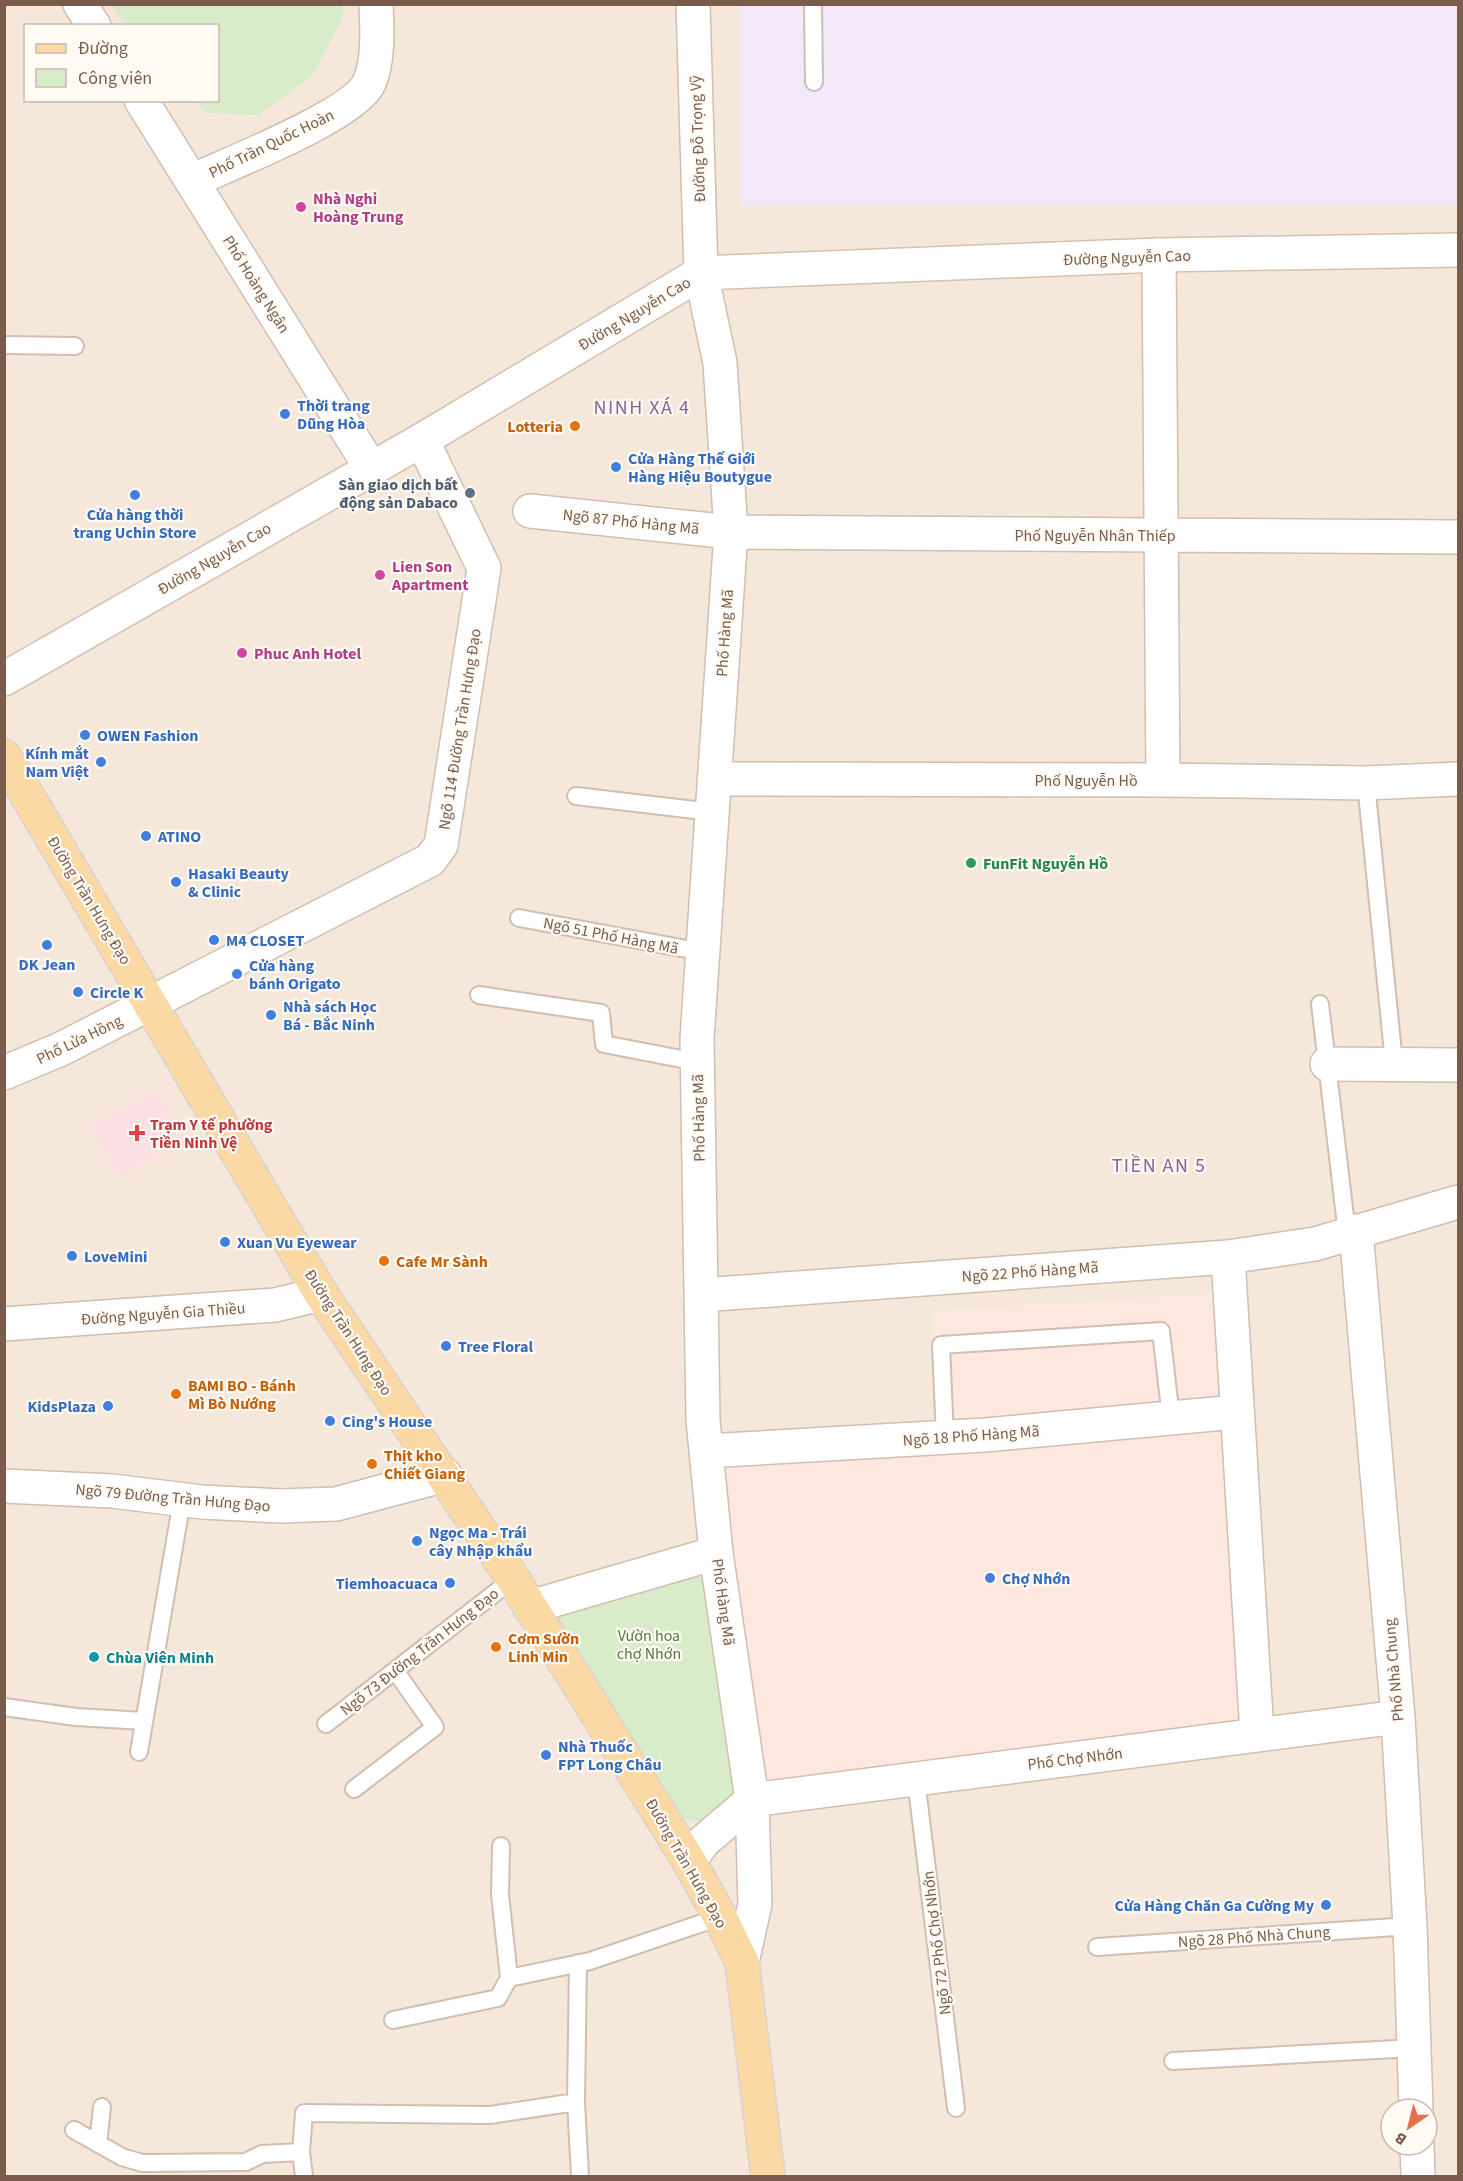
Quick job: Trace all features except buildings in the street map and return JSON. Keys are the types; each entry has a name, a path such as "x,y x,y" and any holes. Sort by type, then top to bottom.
{"main road":[{"name":"Đường Trần Hưng Đạo","path":"4,756 152,1003 321,1294 363,1359 446,1475 513,1579 689,1861 720,1917 742,1962 768,2176"}],"street":[{"path":"80,4 93,24"},
{"name":"Phố Trần Quốc Hoàn","path":"192,181 324,120 352,101 369,84 374,63 376,4"},
{"name":"Đường Đỗ Trọng Vỹ","path":"693,4 701,273"},
{"name":"Phố Hoàng Ngân","path":"142,102 371,468"},
{"name":"Đường Nguyễn Cao","path":"4,679 422,440 701,273 1159,255 1458,250"},
{"path":"1159,255 1163,780"},
{"name":"Phố Hàng Mã","path":"701,273 720,363 731,532 697,1062 701,1295 706,1451 716,1553 752,1800 755,1904 742,1962"},
{"name":"Ngõ 114 Đường Trần Hưng Đạo","path":"152,1003 430,860 441,845 484,568 422,440"},
{"name":"Ngõ 87 Phố Hàng Mã","path":"530,511 731,532"},
{"name":"Phố Nguyễn Nhân Thiếp","path":"731,532 1458,537"},
{"name":"Phố Nguyễn Hồ","path":"714,779 1366,783 1458,779"},
{"name":"Phố Lửa Hồng","path":"4,1073 61,1049 152,1003"},
{"path":"1327,1064 1458,1065"},
{"name":"Ngõ 22 Phố Hàng Mã","path":"701,1295 1228,1257 1315,1244 1458,1202"},
{"name":"Phố Nhà Chung","path":"1352,1233 1398,1717 1410,1926 1416,2097"},
{"path":"1228,1257 1257,1734"},
{"name":"Đường Nguyễn Gia Thiều","path":"4,1324 275,1305 321,1294"},
{"name":"Ngõ 18 Phố Hàng Mã","path":"706,1451 945,1438 1236,1412"},
{"name":"Ngõ 79 Đường Trần Hưng Đạo","path":"4,1486 112,1491 182,1500 281,1506 336,1504 446,1475"},
{"path":"530,1607 716,1553"},
{"name":"Phố Chợ Nhớn","path":"752,1800 1398,1717"},
{"path":"689,1861 705,1841 752,1800"},
{"path":"1417,2157 1418,2176"}],"lane":[{"path":"813,4 814,82"},
{"path":"4,345 75,346"},
{"path":"1366,783 1394,1063"},
{"path":"576,796 712,812"},
{"name":"Ngõ 51 Phố Hàng Mã","path":"519,918 703,952"},
{"path":"479,995 601,1013 604,1044 697,1062"},
{"path":"1320,1004 1352,1233"},
{"path":"945,1438 941,1345 1161,1331 1171,1418"},
{"path":"139,1752 182,1500"},
{"name":"Ngõ 73 Đường Trần Hưng Đạo","path":"326,1724 396,1672 513,1579"},
{"path":"354,1790 435,1727 396,1672"},
{"path":"4,1707 76,1717 144,1721"},
{"name":"Ngõ 72 Phố Chợ Nhớn","path":"916,1779 956,2108"},
{"path":"393,2020 498,1998 509,1978 500,1894 501,1846"},
{"path":"509,1978 578,1963 720,1917"},
{"name":"Ngõ 28 Phố Nhà Chung","path":"1097,1947 1410,1926"},
{"path":"578,1963 576,2102 580,2176"},
{"path":"1173,2061 1414,2048"},
{"path":"304,2176 301,2152 304,2113 490,2115 576,2102"},
{"path":"98,2144 102,2107"},
{"path":"74,2130 122,2157 142,2163 246,2162 262,2154 301,2152"}],"shaded area":[{"path":"5,5 1458,5 1458,2176 5,2176"},
{"path":"740,5 1458,5 1458,206 741,206"},
{"name":"Trạm Y tế phường Tiền Ninh Vệ","path":"158,1090 186,1140 120,1177 89,1126"},
{"name":"Chợ Nhớn","path":"1229,1293 1262,1717 741,1786 720,1439 935,1432 933,1311"}],"green space":[{"path":"110,5 343,5 342,20 313,75 259,115 207,113 195,102 219,102 219,24 124,24"},
{"name":"Vườn hoa chợ Nhớn","path":"686,1567 704,1576 739,1800 698,1822 678,1816 554,1615"}],"place":[{"name":"Nhà Nghỉ Hoàng Trung","path":"301,207"},
{"name":"Thời trang Dũng Hòa","path":"285,414"},
{"name":"Lotteria","path":"575,426"},
{"name":"Cửa Hàng Thế Giới Hàng Hiệu Boutygue","path":"616,467"},
{"name":"Sàn giao dịch bất động sản Dabaco","path":"470,493"},
{"name":"Cửa hàng thời trang Uchin Store","path":"135,495"},
{"name":"Lien Son Apartment","path":"380,575"},
{"name":"Phuc Anh Hotel","path":"242,653"},
{"name":"OWEN Fashion","path":"85,735"},
{"name":"Kính mắt Nam Việt","path":"101,762"},
{"name":"ATINO","path":"146,836"},
{"name":"FunFit Nguyễn Hồ","path":"971,863"},
{"name":"Hasaki Beauty & Clinic","path":"176,882"},
{"name":"M4 CLOSET","path":"214,940"},
{"name":"DK Jean","path":"47,945"},
{"name":"Cửa hàng bánh Origato","path":"237,974"},
{"name":"Circle K","path":"78,992"},
{"name":"Nhà sách Học Bá - Bắc Ninh","path":"271,1015"},
{"name":"Trạm Y tế phường Tiền Ninh Vệ","path":"137,1133"},
{"name":"Xuan Vu Eyewear","path":"225,1242"},
{"name":"LoveMini","path":"72,1256"},
{"name":"Cafe Mr Sành","path":"384,1261"},
{"name":"Tree Floral","path":"446,1346"},
{"name":"BAMI BO - Bánh Mì Bò Nướng","path":"176,1394"},
{"name":"KidsPlaza","path":"108,1406"},
{"name":"Cing's House","path":"330,1421"},
{"name":"Thịt kho Chiết Giang","path":"372,1464"},
{"name":"Ngọc Ma - Trái cây Nhập khẩu","path":"417,1541"},
{"name":"Chợ Nhớn","path":"990,1578"},
{"name":"Tiemhoacuaca","path":"450,1583"},
{"name":"Cơm Sườn Linh Min","path":"496,1647"},
{"name":"Chùa Viên Minh","path":"94,1657"},
{"name":"Nhà Thuốc FPT Long Châu","path":"546,1755"},
{"name":"Cửa Hàng Chăn Ga Cường My","path":"1326,1905"}],"district":[{"name":"NINH XÁ 4","path":"642,407"},
{"name":"TIỀN AN 5","path":"1159,1165"}]}
